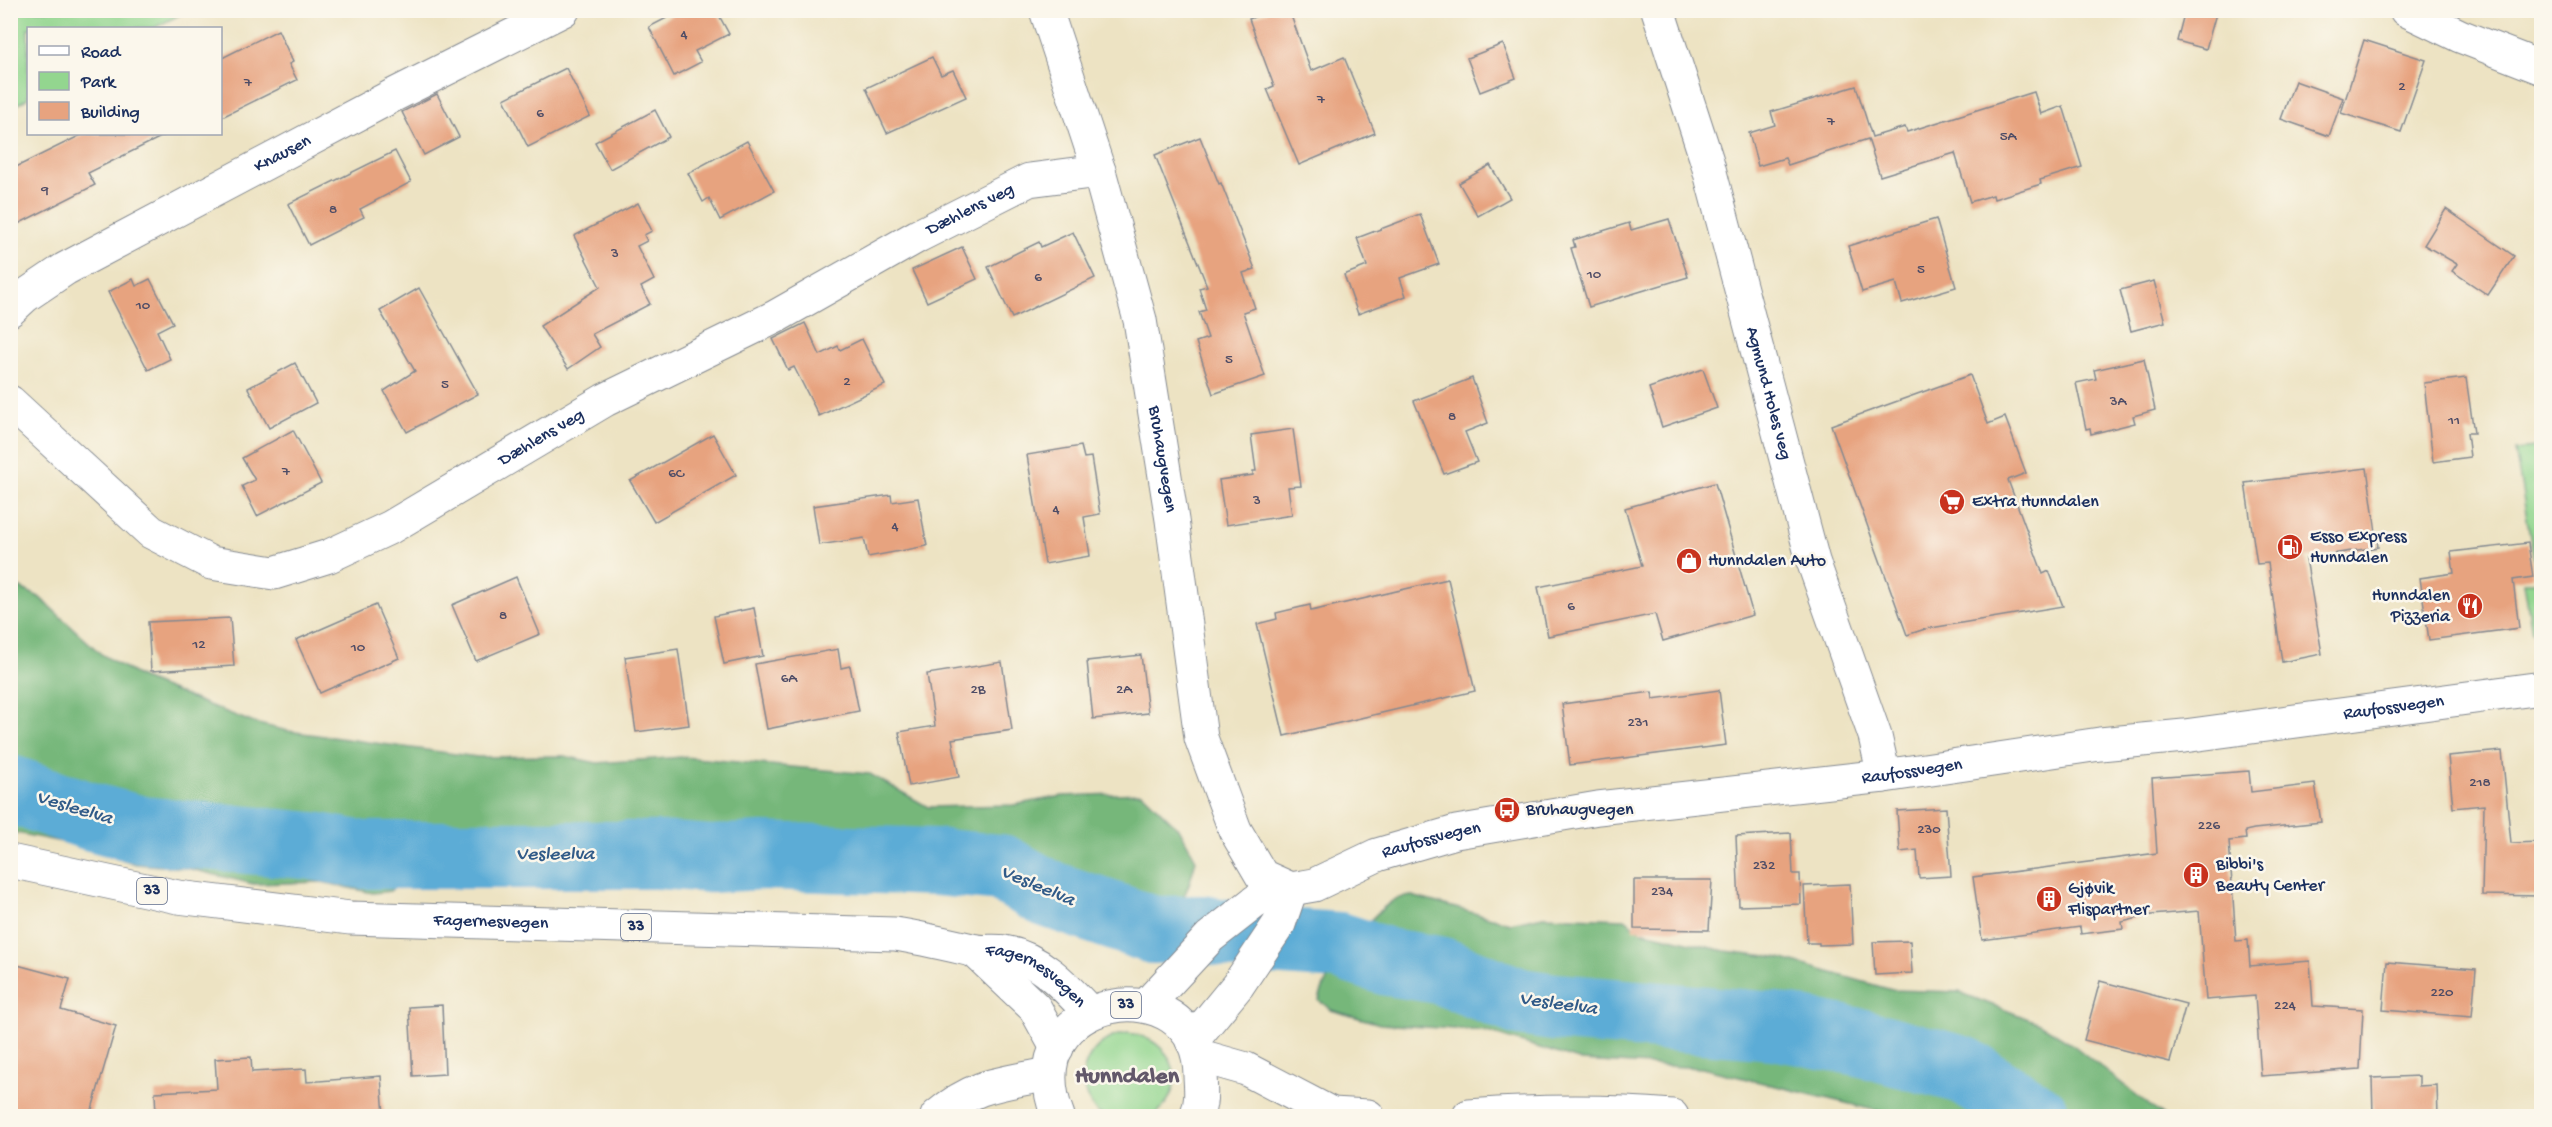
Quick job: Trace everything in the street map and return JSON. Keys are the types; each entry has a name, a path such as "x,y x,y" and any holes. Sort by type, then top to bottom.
{"street":[{"name":"Knausen","path":"10,310 25,296 65,269 394,95 563,10"},
{"name":"Bruhaugvegen","path":"1046,10 1099,171 1140,320 1172,520 1201,738 1235,830 1262,876 1291,890"},
{"name":"Agmund Holes veg","path":"1658,10 1707,161 1813,561 1875,736 1884,776"},
{"path":"2406,10 2460,36 2541,68"},
{"name":"Dæhlens veg","path":"10,402 151,532 212,563 274,573 329,556 392,527 605,400 775,317 918,236 1029,180 1099,171"},
{"name":"Raufossvegen","path":"1146,1006 1210,937 1256,901 1314,885 1377,855 1456,832 1598,808 1884,776 2100,744 2184,736 2541,688"},
{"name":"Fagernesvegen","path":"10,861 178,897 350,918 895,934 940,941 975,951 1005,952 1049,972 1089,1012"},
{"path":"1196,1116 1201,1107 1196,1048 1279,924 1291,890"},
{"name":"Fagernesvegen","path":"975,951 1035,1008 1053,1061"},
{"name":"33","path":"1058,1116 1050,1096 1053,1061 1067,1031 1089,1012 1117,1004 1146,1006 1166,1014 1179,1023 1196,1048"},
{"path":"1196,1048 1246,1069 1327,1115 1368,1116"},
{"path":"937,1116 953,1103 983,1087 1053,1061"},
{"path":"1469,1116 1542,1112 1672,1116"}],"green space":[{"path":"11,10 187,10 156,27 27,27 27,99 11,108"},
{"path":"2540,416 2542,638 2539,639 2532,632 2524,582 2538,582 2515,450 2536,448"},
{"path":"10,583 39,597 101,654 145,680 254,723 288,731 477,757 564,756 597,763 683,757 870,774 928,807 1013,805 1063,796 1142,793 1180,830 1196,860 1183,898 1162,912 1068,871 795,837 743,837 675,829 588,831 486,826 454,838 426,857 390,891 373,893 322,882 253,884 187,868 136,864 87,847 11,832"},
{"path":"1412,896 1510,923 1543,916 1625,919 1641,931 1725,951 1776,957 1892,990 1959,992 2039,1023 2068,1041 2163,1116 1899,1116 1702,1068 1582,1061 1484,1031 1380,1024 1331,1010 1319,1000 1323,987 1339,959 1372,918 1396,899"},
{"path":"1128,1033 1144,1037 1157,1044 1166,1054 1172,1066 1174,1079 1172,1092 1165,1104 1153,1116 1106,1117 1095,1110 1087,1097 1084,1085 1086,1064 1098,1047 1107,1040"}],"building":[{"path":"682,10 716,10 729,34 695,51 701,62 674,76 649,27"},
{"path":"1272,10 1289,10 1311,71 1344,57 1375,133 1299,165 1267,89 1274,86 1249,19"},
{"path":"2185,10 2217,10 2206,49 2177,41"},
{"path":"278,30 293,62 289,64 297,80 222,117 222,58"},
{"path":"2364,40 2426,60 2401,132 2341,113"},
{"path":"1503,44 1516,78 1480,92 1467,58"},
{"path":"932,57 941,75 953,70 966,97 887,133 866,88"},
{"path":"566,68 590,116 528,147 504,99"},
{"path":"2295,81 2343,98 2329,136 2281,119"},
{"path":"1856,86 1872,137 1905,127 1907,132 2034,92 2041,114 2063,106 2082,167 2040,180 2041,184 1994,199 1993,195 1970,202 1955,153 1880,176 1868,139 1788,165 1785,158 1758,166 1749,133 1775,125 1771,112"},
{"path":"437,94 459,137 424,155 402,112"},
{"path":"655,110 669,137 610,169 595,142"},
{"path":"81,135 165,135 88,173 95,185 10,228 10,170"},
{"path":"1200,137 1255,269 1243,273 1255,308 1243,312 1265,376 1213,394 1196,342 1208,338 1199,312 1206,310 1199,288 1207,286 1155,155"},
{"path":"747,141 774,191 720,220 709,198 703,202 688,173"},
{"path":"395,151 411,182 360,209 364,217 309,245 288,204"},
{"path":"1490,165 1510,198 1478,216 1459,183"},
{"path":"638,203 652,231 644,235 647,241 637,246 654,280 641,287 650,304 592,334 600,347 568,369 540,326 600,287 574,236"},
{"path":"2446,209 2514,256 2488,295 2452,271 2457,264 2424,245"},
{"path":"1420,214 1439,264 1400,278 1406,296 1358,314 1344,275 1367,266 1357,238"},
{"path":"1669,219 1688,277 1589,307 1571,248 1575,247 1573,240 1629,223 1631,230"},
{"path":"1936,219 1956,287 1902,303 1896,282 1862,292 1848,246"},
{"path":"1073,232 1095,278 1012,318 988,267 1039,242 1041,247"},
{"path":"962,247 977,279 927,302 912,270"},
{"path":"133,279 136,286 150,279 173,323 157,331 170,359 148,370 108,292"},
{"path":"2154,281 2165,322 2131,331 2120,290"},
{"path":"419,288 478,394 407,432 384,391 415,371 380,311"},
{"path":"805,323 820,355 838,346 840,350 862,339 885,385 819,416 794,367 788,370 773,339"},
{"path":"2144,359 2155,410 2133,416 2135,423 2091,434 2090,428 2086,429 2076,383 2096,379 2094,370"},
{"path":"295,363 316,403 269,428 248,388"},
{"path":"1703,369 1717,408 1662,427 1649,388"},
{"path":"1970,375 1988,424 2005,417 2026,473 2008,480 2043,574 2049,571 2063,606 1925,629 1907,635 1831,425"},
{"path":"1472,378 1488,423 1465,432 1477,462 1444,474 1414,401"},
{"path":"2466,378 2474,433 2467,433 2470,457 2433,462 2424,383"},
{"path":"1293,429 1301,486 1288,487 1292,515 1226,525 1219,480 1253,475 1253,471 1256,471 1251,435"},
{"path":"293,430 321,483 257,516 242,486 255,480 242,458"},
{"path":"713,434 736,475 654,522 630,481"},
{"path":"1081,446 1084,458 1091,457 1100,514 1084,517 1090,556 1045,564 1027,455"},
{"path":"2367,468 2378,547 2306,558 2322,654 2282,662 2268,563 2257,564 2245,483"},
{"name":"Hunndalen Auto","path":"1715,483 1753,615 1663,641 1655,614 1548,636 1538,587 1642,566 1625,508"},
{"path":"891,495 892,502 918,498 927,546 868,557 864,538 819,545 813,506"},
{"name":"Hunndalen Pizzeria","path":"2528,543 2533,577 2513,580 2519,628 2429,640 2420,578 2454,573 2451,552"},
{"path":"516,577 540,634 476,661 452,605"},
{"path":"1448,579 1475,691 1284,736 1257,624 1277,619 1276,613 1310,605 1311,611"},
{"path":"376,605 399,658 320,693 296,640"},
{"path":"754,608 763,656 724,664 714,616"},
{"path":"230,618 234,666 151,671 148,622"},
{"path":"678,649 689,725 636,732 625,657"},
{"path":"838,649 841,668 850,666 859,711 767,729 755,664"},
{"path":"1141,655 1148,713 1093,719 1087,661"},
{"path":"1002,662 1012,730 952,739 959,777 909,786 899,732 935,726 927,674"},
{"path":"1719,690 1726,745 1570,765 1562,704 1652,692 1653,699"},
{"path":"2502,751 2511,843 2541,842 2541,896 2482,895 2484,805 2453,808 2448,756"},
{"path":"2249,771 2251,792 2315,784 2321,822 2254,829 2245,831 2246,839 2229,841 2236,941 2248,940 2250,966 2310,961 2313,1006 2363,1009 2360,1069 2261,1076 2255,996 2206,1000 2199,911 2151,915 2122,922 2123,929 2081,934 2080,927 1982,940 1973,877 2157,853 2152,778"},
{"path":"1946,808 1951,876 1919,878 1917,850 1900,852 1897,811"},
{"path":"1791,833 1793,874 1800,874 1801,904 1739,906 1736,836"},
{"path":"1634,880 1712,880 1709,930 1634,929"},
{"path":"1850,884 1853,944 1807,943 1804,886"},
{"path":"1910,941 1912,973 1875,975 1873,942"},
{"path":"2387,962 2476,969 2472,1017 2383,1010"},
{"path":"10,963 70,979 61,1010 116,1026 90,1116 10,1116"},
{"path":"2100,981 2186,1004 2170,1062 2084,1040"},
{"path":"442,1005 445,1074 413,1076 409,1007"},
{"path":"251,1057 252,1072 306,1069 307,1082 381,1076 384,1116 156,1116 155,1092 217,1089 215,1059"},
{"path":"2419,1076 2419,1086 2437,1085 2438,1116 2373,1116 2372,1078"}],"waterway":[{"name":"Vesleelva","path":"10,789 92,817 142,830 313,846 363,855 659,855 711,859 762,856 934,862 1001,868 1046,893 1153,930 1203,929 1270,941 1339,946 1388,962 1439,970 1520,1002 1775,1026 1859,1042 1963,1070 2036,1116"}],"place":[{"name":"Extra Hunndalen","path":"1952,502"},
{"name":"Esso Express Hunndalen","path":"2290,547"},
{"name":"Hunndalen Auto","path":"1689,561"},
{"name":"Hunndalen Pizzeria","path":"2470,606"},
{"name":"Bruhaugvegen","path":"1507,810"},
{"name":"Bibbi's Beauty Center","path":"2196,875"},
{"name":"Gjøvik Flispartner","path":"2049,899"}],"district":[{"name":"Hunndalen","path":"1127,1077"}]}
